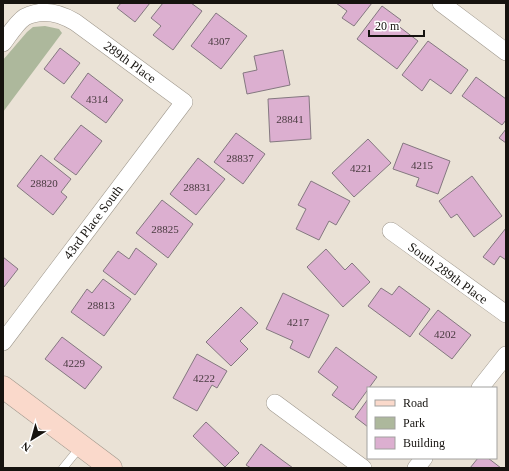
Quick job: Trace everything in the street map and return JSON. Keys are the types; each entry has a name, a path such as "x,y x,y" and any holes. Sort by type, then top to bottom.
{"main road":[{"path":"4,390 111,468"}],"street":[{"path":"441,3 506,52"},
{"name":"289th Place","path":"3,43 25,17 50,12 62,14 76,22 184,102"},
{"name":"43rd Place South","path":"3,342 184,102"},
{"name":"South 289th Place","path":"391,231 506,314"},
{"path":"481,387 506,354"},
{"path":"275,403 363,468"},
{"path":"416,468 423,459"}],"lane":[{"path":"63,468 81,446"}],"green space":[{"path":"45,26 59,29 62,33 3,112 3,60 33,27"}],"building":[{"path":"121,3 150,3 135,22 117,8"},
{"path":"163,3 191,3 202,11 173,50 153,35 161,26 151,18"},
{"path":"336,3 372,3 354,26 342,18 347,11"},
{"path":"382,6 401,20 397,25 418,41 397,69 357,39"},
{"path":"216,13 247,36 221,69 191,46"},
{"path":"428,41 468,70 451,94 430,79 422,91 402,75"},
{"path":"60,48 80,63 64,84 44,69"},
{"path":"283,50 290,85 247,94 243,73 257,70 254,56"},
{"path":"88,73 123,100 106,123 71,97"},
{"path":"476,77 506,99 506,120 502,125 462,96"},
{"path":"309,96 311,139 270,142 268,99"},
{"path":"81,125 102,141 76,175 54,159"},
{"path":"506,129 506,143 499,138"},
{"path":"236,133 265,154 243,184 214,162"},
{"path":"368,139 391,163 354,197 332,173"},
{"path":"403,143 450,161 438,194 416,186 419,178 393,169"},
{"path":"41,155 71,179 61,192 67,197 53,215 17,186"},
{"path":"198,158 225,179 196,215 170,194"},
{"path":"472,176 502,216 474,237 457,214 451,218 439,201"},
{"path":"311,181 350,201 336,225 329,221 319,240 296,229 306,209 298,205"},
{"path":"162,200 193,224 168,258 136,233"},
{"path":"506,228 506,260 500,256 494,265 483,257"},
{"path":"136,248 157,264 135,295 103,271 118,251 129,259"},
{"path":"326,249 345,270 352,263 370,282 343,307 307,267"},
{"path":"3,257 18,269 4,287 3,286"},
{"path":"103,279 131,299 104,336 71,312 87,289 92,293"},
{"path":"399,286 430,309 410,337 368,306 381,288 392,295"},
{"path":"283,293 329,315 309,358 290,348 293,341 266,329"},
{"path":"241,307 258,323 240,341 248,349 231,366 206,342"},
{"path":"438,310 471,335 452,359 419,334"},
{"path":"62,337 102,367 85,389 45,359"},
{"path":"336,347 377,377 370,387 367,387 367,391 353,410 332,395 338,387 318,372"},
{"path":"197,354 227,371 217,388 212,385 197,411 173,398"},
{"path":"367,400 367,426 355,417"},
{"path":"206,422 239,453 225,467 193,436"},
{"path":"261,444 293,468 251,468 246,465"},
{"path":"477,459 489,459 501,468 470,468"}]}
